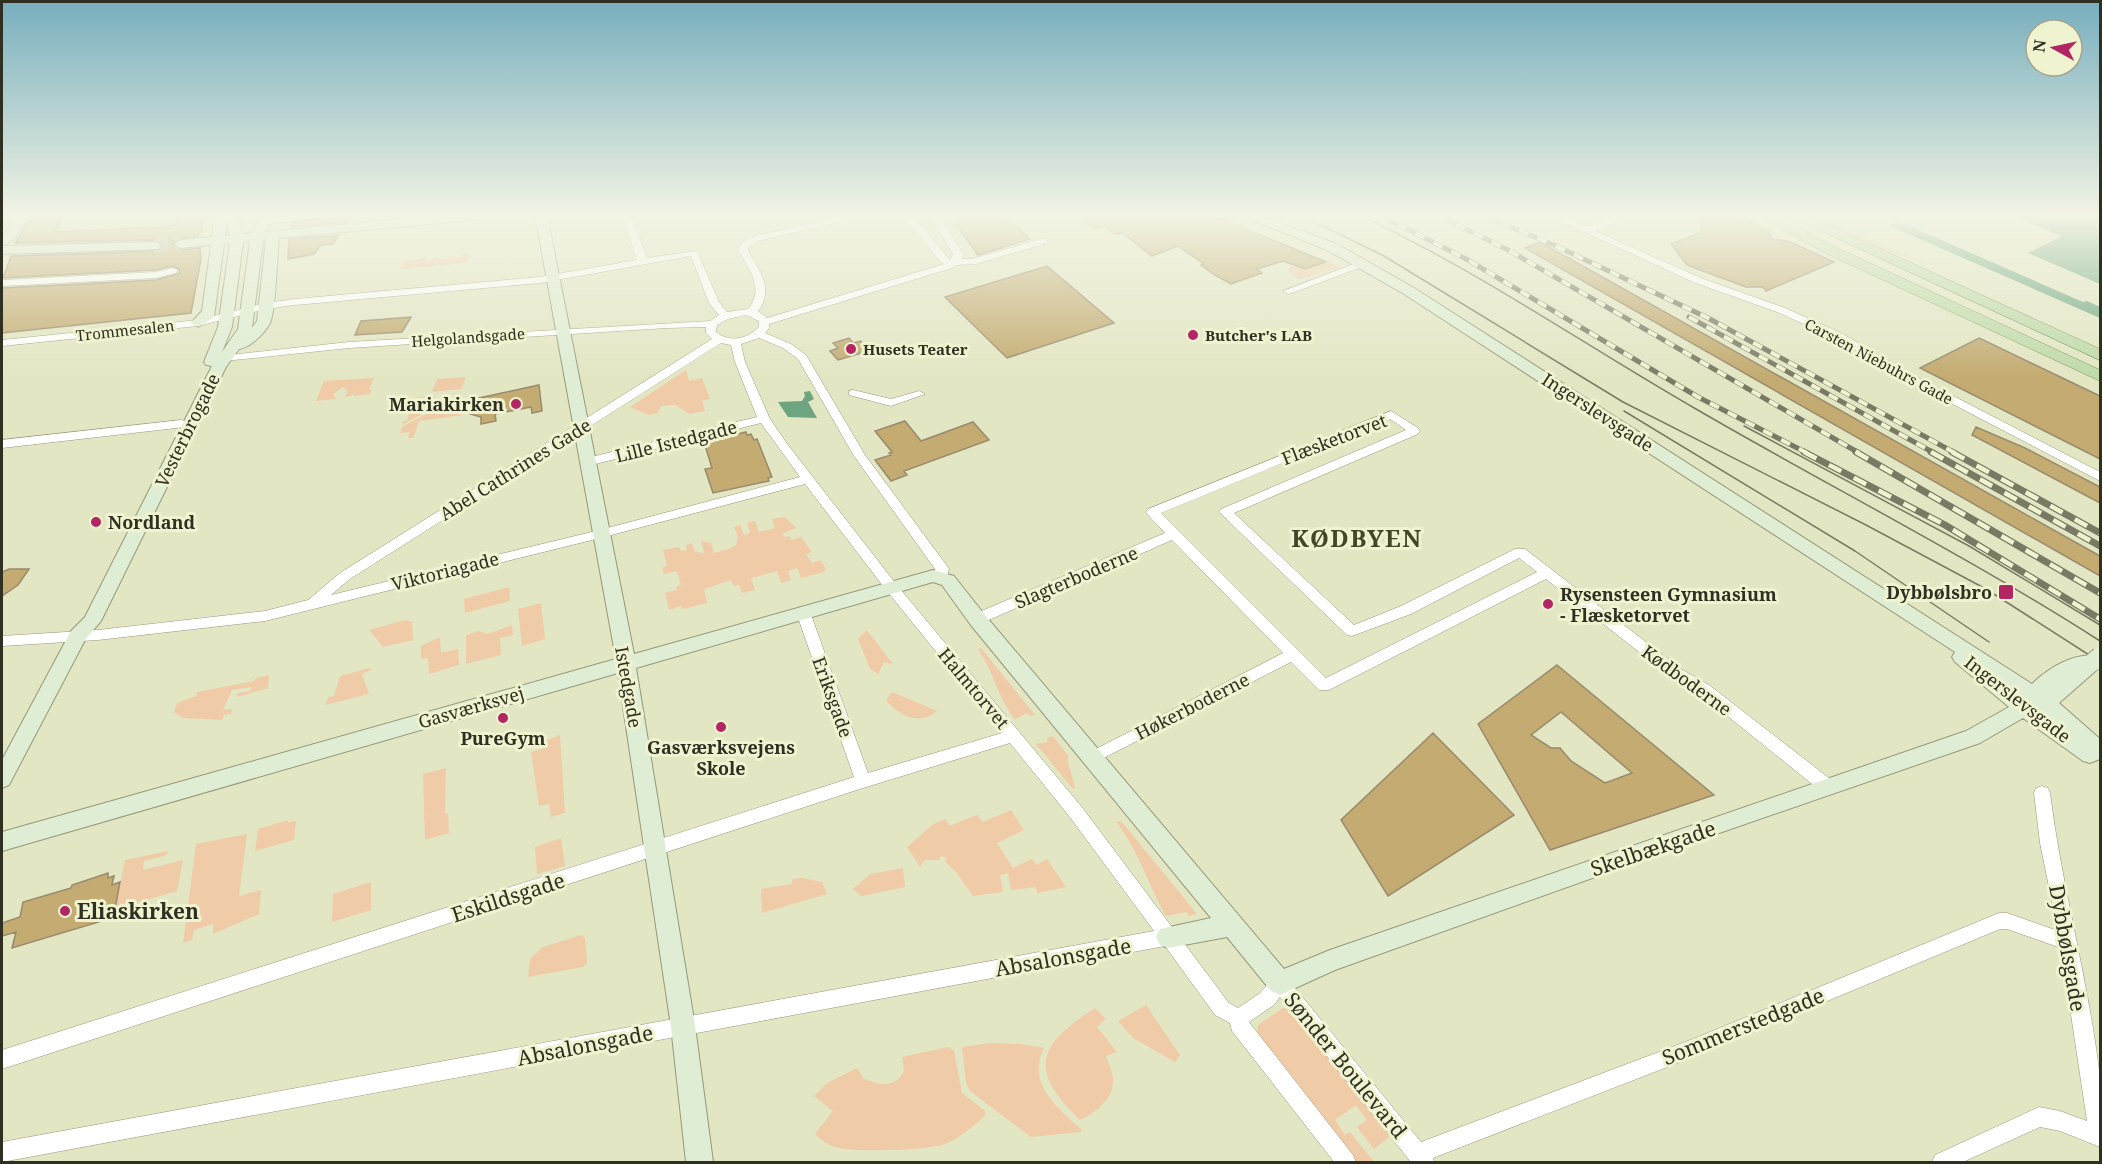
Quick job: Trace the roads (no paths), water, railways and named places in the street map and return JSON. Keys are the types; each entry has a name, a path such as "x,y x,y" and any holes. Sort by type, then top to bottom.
{"main road":[{"path":"1872,269 2100,376"},
{"path":"1891,269 2100,365"},
{"path":"1913,269 2100,355"},
{"path":"1935,269 2100,344"}],"street":[{"path":"2,275 131,269"},
{"path":"2,283 156,275 173,271 166,269"},
{"path":"198,323 208,314 215,269"},
{"name":"Vesterbrogade","path":"78,636 77,624 181,424 221,340 233,269"},
{"name":"Vesterbrogade","path":"2,779 78,636 92,621 224,358 245,329 255,269"},
{"path":"224,358 262,326 270,269"},
{"name":"Istedgade","path":"551,269 626,663 683,1026 699,1162"},
{"name":"Trommesalen","path":"2,343 198,323 226,318 266,306 553,278 599,269"},
{"name":"Trommesalen","path":"701,269 714,303 725,316"},
{"path":"751,313 761,301 763,292 752,269"},
{"path":"941,269 762,328 748,339 735,341 720,339 711,333 712,324 725,316 751,313 759,316 762,328 802,357 860,456 942,569 941,577 948,579 977,619 1280,983"},
{"path":"1288,291 1347,269"},
{"name":"Ingerslevsgade","path":"1374,269 1937,633 1980,673 2076,728 2100,752"},
{"name":"Carsten Niebuhrs Gade","path":"1673,269 1788,313 1837,335 1903,374 2100,477"},
{"name":"Helgolandsgade","path":"224,358 349,345 712,324"},
{"name":"Abel Cathrines Gade","path":"314,602 345,576 720,339"},
{"name":"Halmtorvet","path":"735,341 740,362 764,419 807,479 891,587 1075,811 1222,1008 1239,1018"},
{"path":"853,393 891,403 919,394"},
{"name":"Flæsketorvet","path":"1391,414 1414,431 1225,513 1352,631 1406,610 1520,552 1546,573 1324,686 1152,512 1391,414"},
{"name":"Lille Istedgade","path":"587,462 764,419"},
{"path":"2,444 181,424"},
{"name":"Viktoriagade","path":"2,641 78,636 265,616 314,602 600,534 807,479"},
{"name":"Slagterboderne","path":"977,619 1175,534"},
{"name":"Kødboderne","path":"1546,573 1676,673 1704,689 1828,787"},
{"name":"Gasværksvej","path":"2,842 891,587 933,576 941,577"},
{"name":"Eriksgade","path":"803,612 863,781"},
{"name":"Høkerboderne","path":"1092,758 1293,654"},
{"path":"2034,702 2059,693 2097,659"},
{"name":"Ingerslevsgade","path":"2034,702 2100,764"},
{"name":"Skelbækgade","path":"1280,983 1330,961 1973,737 2034,702"},
{"name":"Eskildsgade","path":"2,1060 656,850 863,781 1014,736"},
{"name":"Dybbølsgade","path":"2042,793 2048,843 2095,1072 2100,1136"},
{"name":"Sommerstedgade","path":"1421,1158 1999,921 2007,921 2068,943"},
{"path":"1168,937 1231,925"},
{"name":"Absalonsgade","path":"2,1152 1168,937"},
{"name":"Sønder Boulevard","path":"1239,1018 1267,999 1280,983 1421,1158"},
{"path":"1239,1018 1239,1025 1346,1162"},
{"path":"1942,1162 2039,1117 2060,1121 2100,1136"}],"tram line":[{"path":"1406,269 1623,402 1866,525 1986,589 2100,662"},
{"path":"1464,269 1696,409 1950,551 2100,641"},
{"path":"1624,411 1855,551 1989,642"},
{"path":"1744,426 1969,546 2100,625"}],"railway":[{"path":"1484,269 1698,397 1807,453"},
{"path":"1542,269 1859,453"},
{"path":"1605,269 1708,318 1955,453"},
{"path":"1689,317 1934,453"},
{"path":"1804,452 1945,525 2100,619"},
{"path":"1856,452 2100,593"},
{"path":"1931,452 2100,546"},
{"path":"1952,452 2100,533"}],"place":[{"name":"Butcher's LAB","path":"1193,335"},
{"name":"Husets Teater","path":"851,349"},
{"name":"Mariakirken","path":"516,404"},
{"name":"Nordland","path":"96,522"},
{"name":"Dybbølsbro","path":"2006,592"},
{"name":"Rysensteen Gymnasium - Flæsketorvet","path":"1548,604"},
{"name":"PureGym","path":"503,718"},
{"name":"Gasværksvejens Skole","path":"721,727"},
{"name":"Eliaskirken","path":"65,911"}],"district":[{"name":"KØDBYEN","path":"1357,537"}]}
